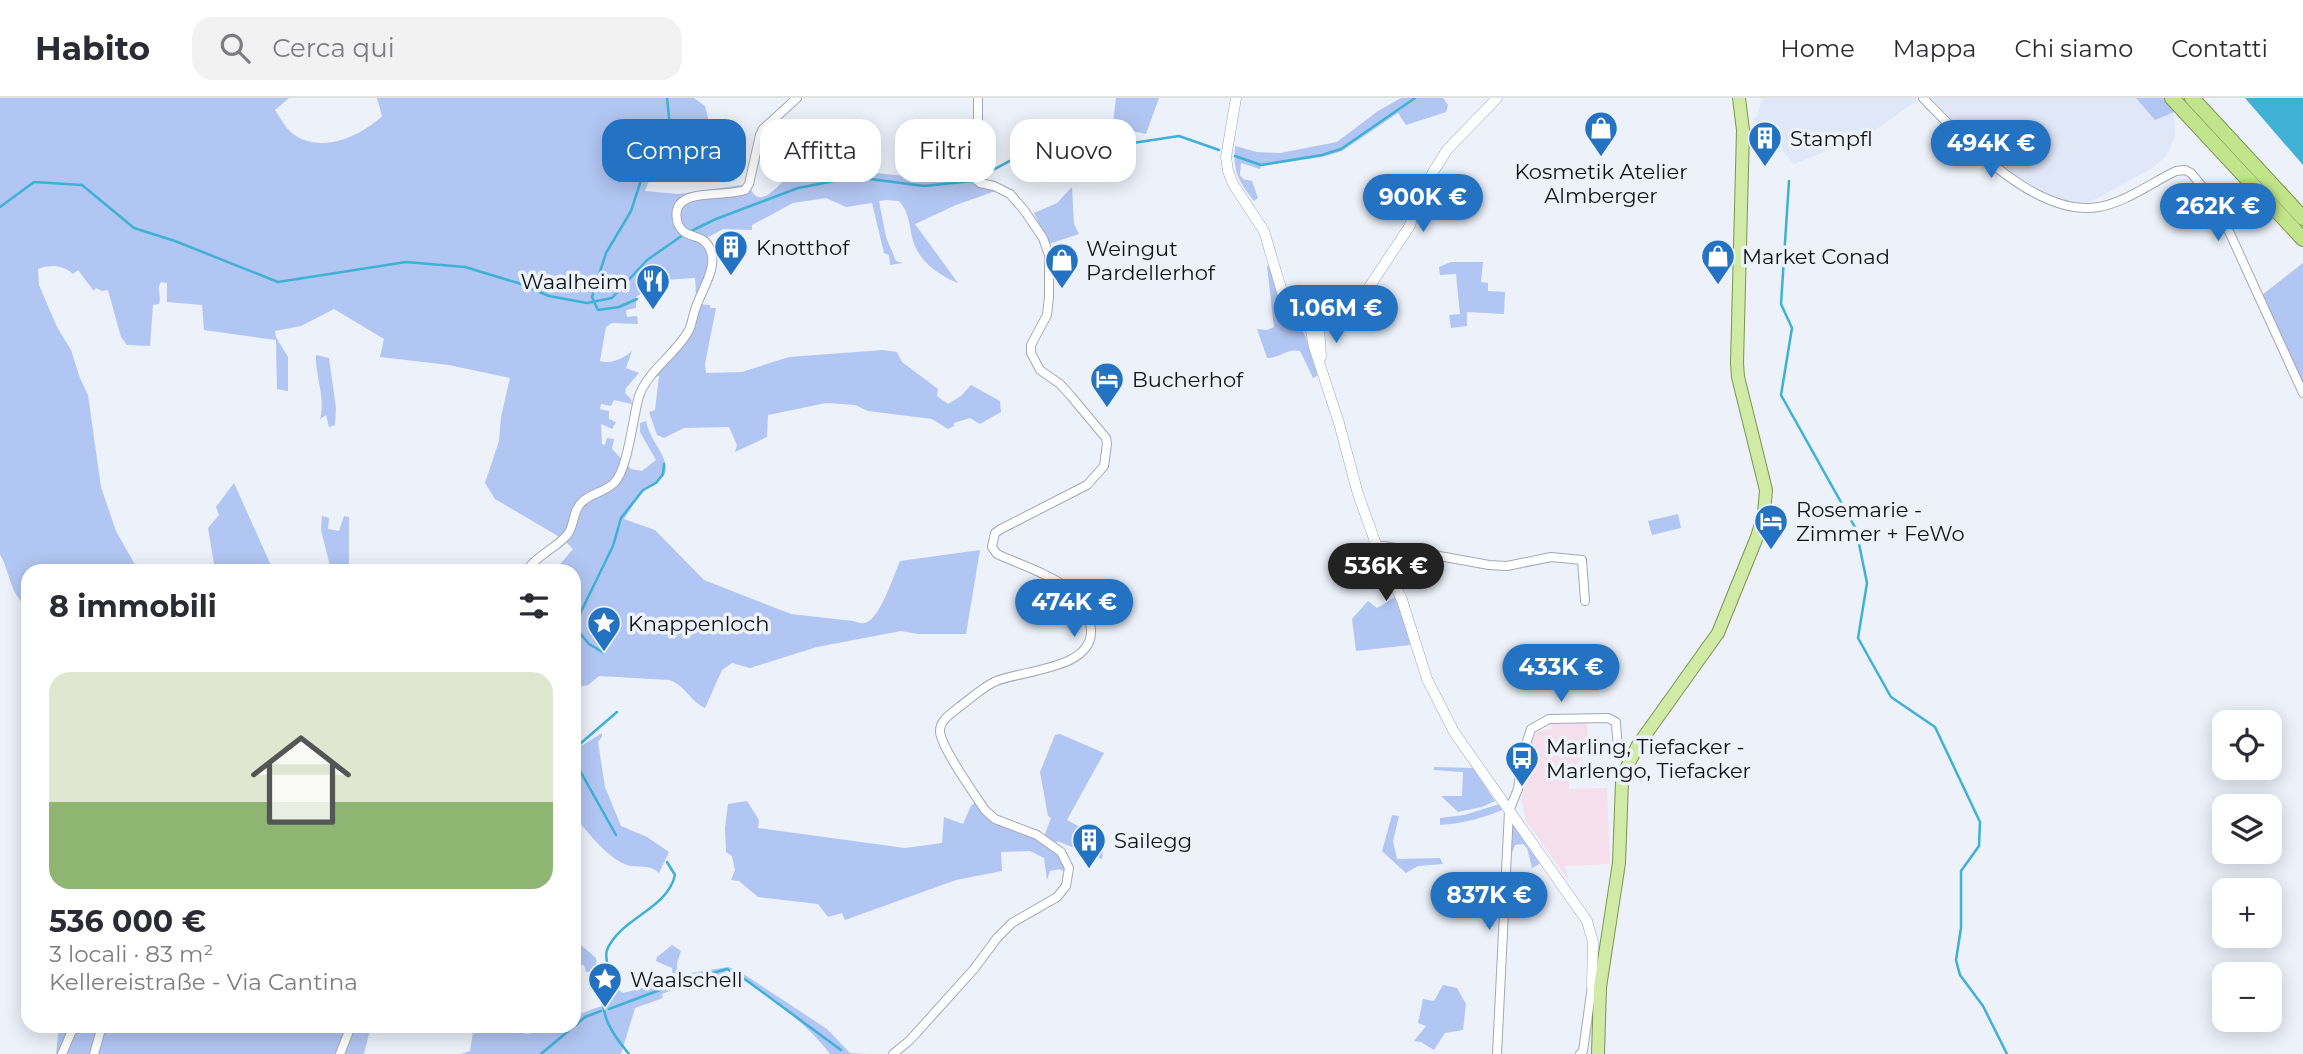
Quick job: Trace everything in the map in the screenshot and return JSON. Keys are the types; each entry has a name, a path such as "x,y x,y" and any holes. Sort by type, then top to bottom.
{"highway":[{"path":"2172,98 2303,239"},
{"path":"2192,98 2303,218"}],"main road":[{"path":"1598,1054 1596,987 1619,863 1622,782 1638,745 1718,633 1764,514 1766,490 1738,377 1737,363 1743,130 1740,98"}],"street":[{"path":"532,564 568,534 575,512 583,500 605,489 617,479 624,463 641,393 691,326 696,304 710,276 711,251 704,240 683,231 677,220 678,207 682,201 694,197 745,190 750,184 763,129 797,98"},
{"path":"893,1054 911,1040 1012,923 1057,897 1066,886 1069,875 1066,859 1055,846 1037,835 989,815 952,759 940,732 944,720 990,684 1064,663 1078,656 1091,639 1090,623 1082,601 1049,576 997,554 992,547 995,533 1087,485 1096,478 1107,458 1106,438 1060,384 1040,370 1031,353 1031,345 1047,315 1049,255 1043,238 1010,194 976,180 967,170 976,133 978,98"},
{"path":"1236,98 1226,157 1228,171 1233,184 1264,232 1287,309 1295,317 1314,325 1335,323 1348,315 1363,298 1409,227 1433,172 1447,150 1497,98"},
{"path":"1923,98 1954,130 1998,167 2038,194 2064,206 2087,208 2108,205 2176,171 2185,170 2192,173 2216,203 2303,393"},
{"path":"1314,325 1322,367 1358,494 1377,547 1402,600 1427,679 1442,713 1587,921 1593,942 1596,987 1583,1051 1580,1054"},
{"path":"1377,547 1489,565 1516,565 1551,557 1582,560 1586,601"},
{"path":"1497,1054 1510,811 1518,789 1531,729 1539,723 1558,718 1612,719 1616,722 1623,757 1629,761"},
{"path":"62,1054 71,1033"},
{"path":"94,1054 100,1033"},
{"path":"340,1054 348,1033"}],"shaded area":[{"path":"0,98 289,98 275,110 282,121 296,136 318,143 342,140 364,130 382,116 377,98 694,98 705,106 708,119 602,119 602,182 649,182 645,191 678,194 749,184 754,194 759,197 774,190 782,182 881,182 881,174 895,175 895,182 971,182 1001,189 956,205 915,224 958,283 943,276 923,260 912,237 907,214 899,201 879,201 886,237 896,261 903,263 890,265 889,255 884,253 872,203 846,207 826,198 793,203 752,225 752,230 723,229 705,239 709,247 710,263 697,304 716,308 705,364 706,373 742,372 789,357 883,350 897,352 902,362 938,389 937,396 948,404 961,396 971,385 1000,401 1001,412 980,424 970,418 954,423 954,426 948,429 932,419 868,411 855,405 826,403 768,415 767,437 735,452 737,445 729,427 684,428 664,438 657,435 649,412 655,410 659,376 653,376 686,332 694,308 695,278 663,280 636,297 636,308 626,310 627,317 637,316 638,324 612,323 606,327 600,361 617,360 632,351 626,368 639,373 626,388 625,393 632,404 614,400 611,406 601,404 600,409 609,411 609,419 616,422 612,429 601,424 602,444 605,445 607,438 614,439 612,449 631,469 642,471 656,460 640,432 640,423 646,421 666,468 663,477 641,494 624,519 655,530 704,580 791,614 863,623 874,617 878,611 900,561 980,550 966,634 918,634 901,631 817,647 750,668 732,663 722,670 705,708 679,685 669,680 599,676 588,685 581,686 581,564 560,564 573,549 563,539 495,499 485,483 499,441 501,417 510,378 449,365 380,357 384,339 334,309 301,326 275,331 288,357 288,391 277,389 276,340 204,330 202,305 167,302 167,283 161,282 159,304 153,305 150,346 127,345 121,337 108,290 96,288 94,291 78,270 73,274 61,267 52,266 38,269 39,285 57,327 71,350 88,395 101,487 116,531 135,564 21,564 21,601 0,554"},
{"path":"1116,98 1159,98 1146,134 1136,132 1136,119 1114,119"},
{"path":"1401,98 1443,98 1448,105 1446,112 1406,125 1398,113 1342,151 1322,157 1261,166 1260,169 1241,163 1240,175 1243,179 1252,181 1258,198 1254,201 1240,181 1235,163 1235,146 1257,152 1280,153 1337,142 1378,111"},
{"path":"1762,98 2165,98 2174,112 2175,137 2166,156 2154,167 2092,201 2067,205 2050,199 1988,164 1919,99 1871,133 1794,164 1753,119 1758,116"},
{"path":"2136,98 2165,98 2174,112 2155,120"},
{"path":"2245,98 2303,98 2303,165"},
{"path":"1072,187 1074,224 1079,234 1049,244 1034,213 1057,203"},
{"path":"1451,262 1483,262 1481,282 1488,283 1488,291 1505,292 1504,314 1467,312 1467,326 1451,328 1449,315 1460,314 1456,274 1440,275 1439,267"},
{"path":"2303,263 2303,385 2262,295"},
{"path":"1270,265 1282,310 1302,329 1311,350 1319,375 1313,378 1300,351 1267,358 1257,329 1267,330 1274,327 1267,266"},
{"path":"316,355 329,358 336,408 335,425 329,427 326,415 320,419 322,403"},
{"path":"234,483 270,564 214,564 208,528 219,515 216,507"},
{"path":"1678,514 1681,528 1652,535 1648,521"},
{"path":"322,516 329,518 328,529 339,531 344,516 349,517 349,564 330,564 321,530"},
{"path":"1395,597 1410,645 1356,651 1352,619 1368,601 1377,608"},
{"path":"1587,723 1588,751 1569,774 1569,789 1607,788 1610,864 1565,866 1569,881 1526,821 1522,802 1531,743 1538,731 1552,729 1552,724"},
{"path":"602,733 598,742 605,787 621,826 647,837 669,852 659,873 648,867 631,866 619,861 581,824 581,746"},
{"path":"1060,734 1104,753 1067,820 1105,834 1102,859 1057,841 1056,847 1069,875 1060,869 1050,871 1047,880 1044,858 1030,851 1001,852 1002,871 956,880 845,920 842,913 828,917 818,904 758,897 739,881 731,880 735,870 732,856 726,852 728,804 747,801 759,820 758,828 905,848 942,843 944,817 963,824 971,806 978,800 985,810 1043,839 1051,818 1048,816 1040,772 1055,735"},
{"path":"1434,767 1473,768 1495,801 1458,812 1441,796 1462,796 1463,772 1434,770"},
{"path":"1503,803 1507,808 1491,814 1466,822 1440,825 1440,818 1464,815"},
{"path":"1509,811 1545,861 1532,868 1527,848 1523,844 1515,845 1512,853 1507,852"},
{"path":"1392,815 1399,816 1393,841 1397,859 1440,858 1443,864 1418,866 1406,873 1382,851"},
{"path":"581,945 596,958 597,972 586,972 584,965 581,965"},
{"path":"672,945 681,951 677,963 678,975 728,967 739,971 827,1029 850,1053 866,1054 830,1054 783,1008 727,970 722,976 725,979 725,987 705,986 703,978 688,981 688,984 662,994 663,998 635,1008 621,1054 461,1054 470,1051 473,1033 581,1033 581,1013 607,1004 608,982 623,993 673,980 672,968 656,961 657,957"},
{"path":"1443,985 1457,988 1466,1004 1463,1030 1445,1033 1434,1050 1414,1041 1426,1026 1418,1023 1423,999 1434,1001"},
{"path":"58,1033 369,1033 364,1054 56,1054"}],"waterway":[{"path":"637,299 619,307 598,310 592,297 606,253 631,211 648,159 670,126 667,98"},
{"path":"1235,156 1261,165 1322,155 1341,149 1415,98"},
{"path":"996,168 1030,150 1080,151 1179,136 1219,150"},
{"path":"689,232 798,188 855,177 924,186 962,182"},
{"path":"1789,181 1781,304 1792,328 1781,395 1856,529 1867,583 1858,638 1891,697 1935,727 1980,822 1979,846 1961,871 1961,928 1956,960 1960,975 1983,1006 2007,1054"},
{"path":"0,207 34,182 82,185 134,228 175,241 278,282 406,262 465,267 518,283 549,296 587,303 612,298 647,260 683,235"},
{"path":"581,612 613,546 621,518 643,490 656,483 663,474 664,464"},
{"path":"581,634 589,644 604,653"},
{"path":"581,743 617,712"},
{"path":"581,772 616,835"},
{"path":"629,1054 612,1031 605,1014 603,996 608,978 606,953 613,939 663,897 670,887 675,875 667,862"},
{"path":"609,1009 684,981 727,969 841,1050"},
{"path":"581,1020 601,1011"},
{"path":"541,1054 566,1033"}],"place":[{"name":"Kosmetik Atelier Almberger","path":"1601,158"},
{"name":"Stampfl","path":"1765,168"},
{"name":"Knotthof","path":"731,277"},
{"name":"Market Conad","path":"1718,286"},
{"name":"Weingut Pardellerhof","path":"1062,290"},
{"name":"Waalheim","path":"653,311"},
{"name":"Bucherhof","path":"1107,409"},
{"name":"Rosemarie - Zimmer + FeWo","path":"1771,551"},
{"name":"Knappenloch","path":"604,653"},
{"name":"Marling, Tiefacker - Marlengo, Tiefacker","path":"1522,788"},
{"name":"Sailegg","path":"1089,870"},
{"name":"Waalschell","path":"605,1009"}]}
